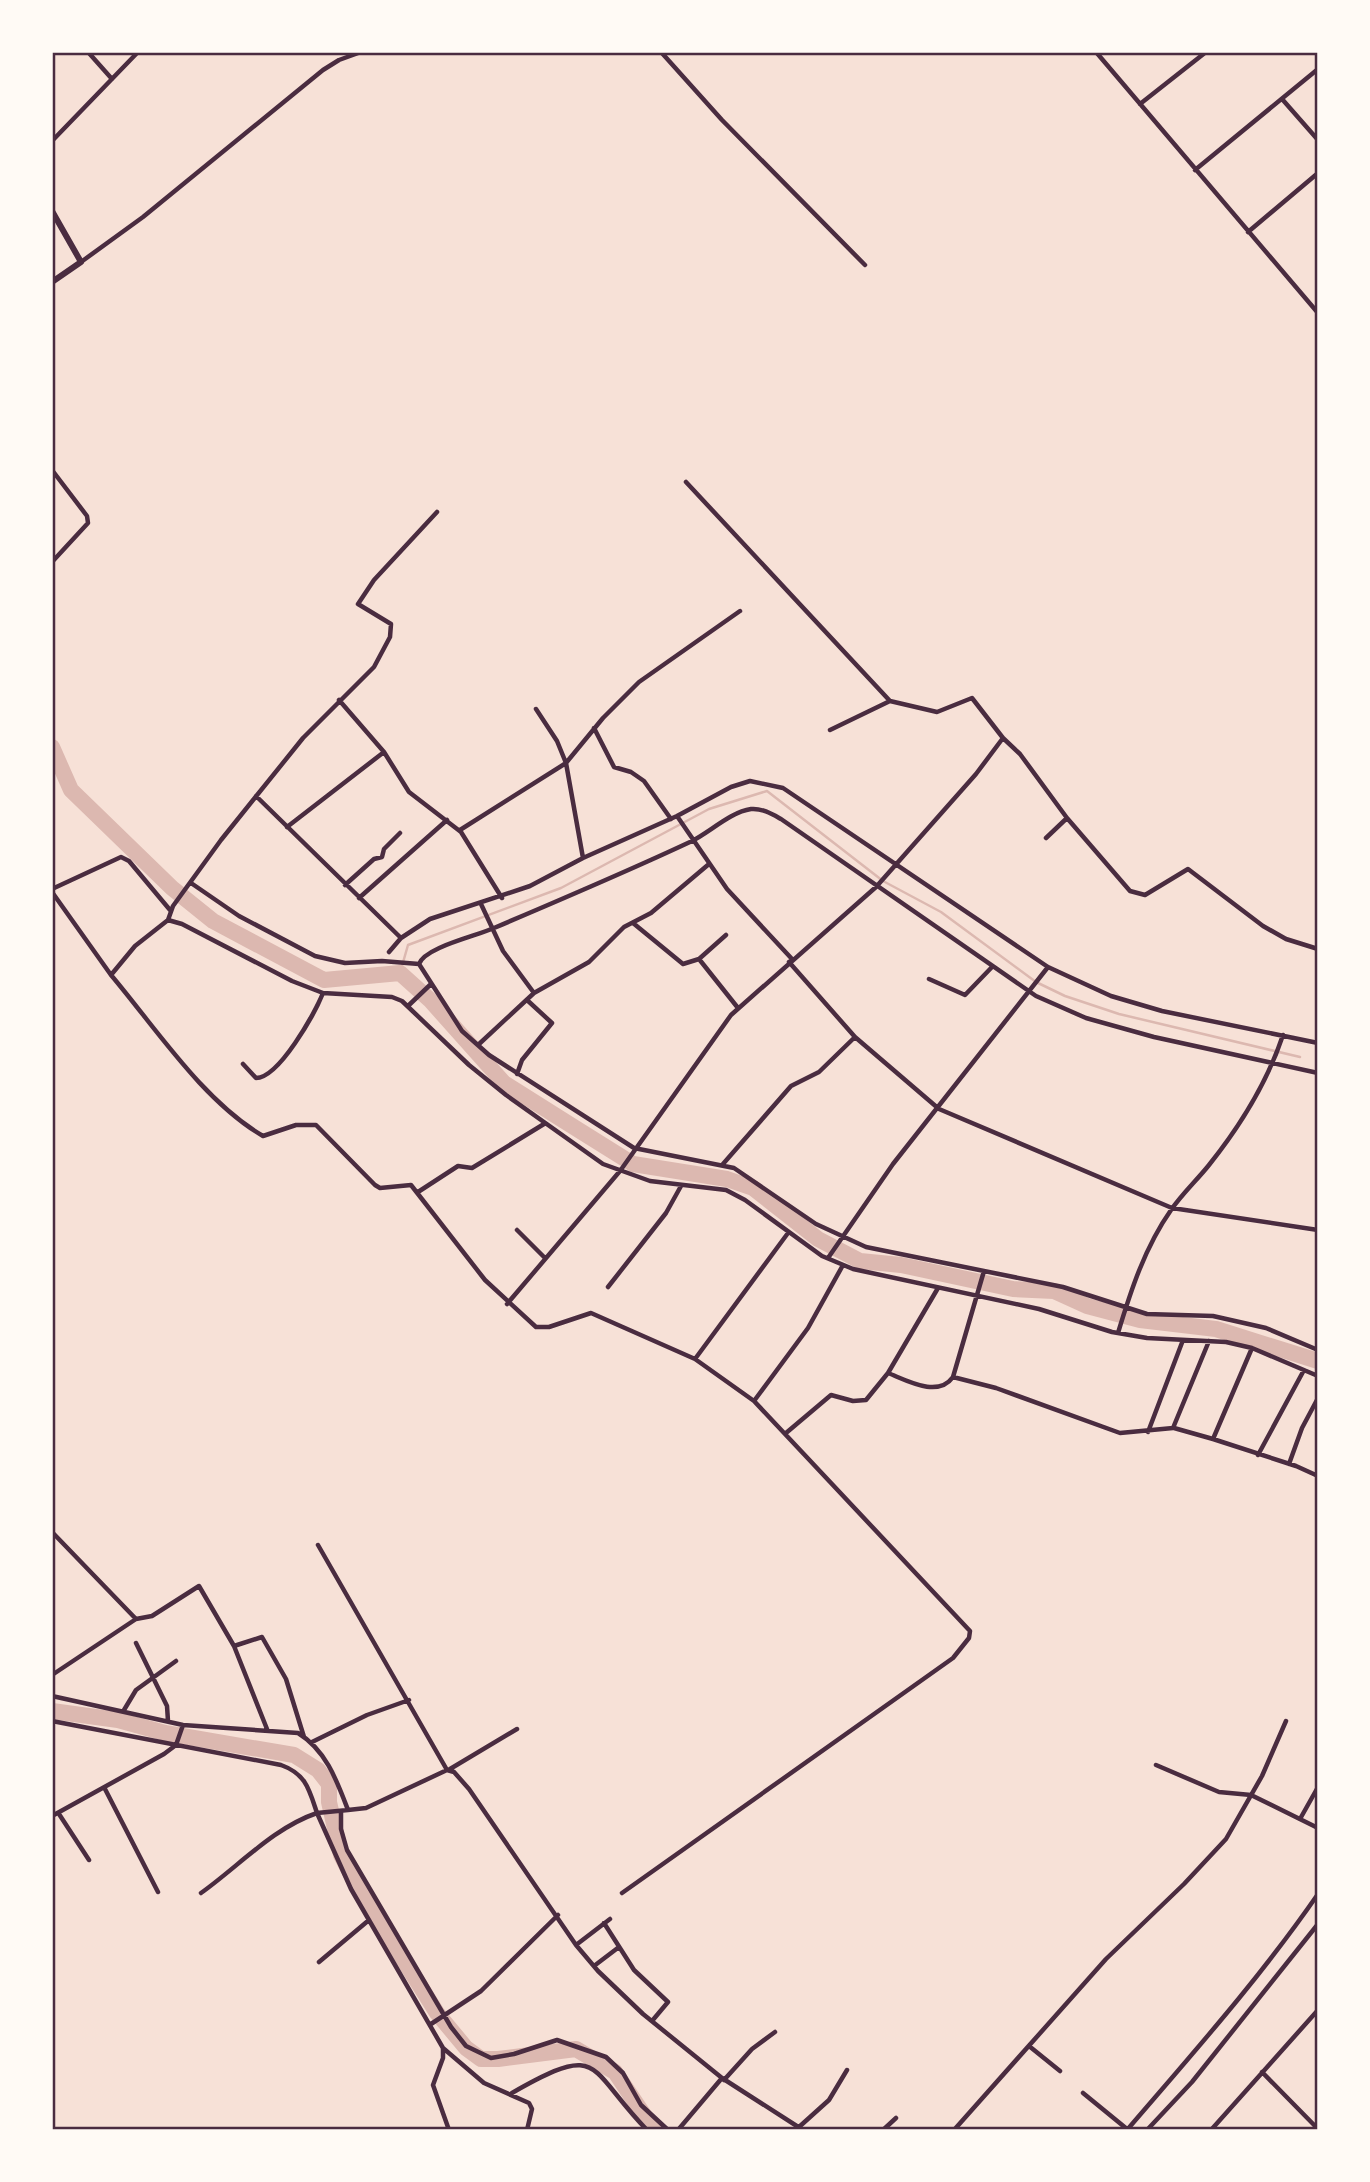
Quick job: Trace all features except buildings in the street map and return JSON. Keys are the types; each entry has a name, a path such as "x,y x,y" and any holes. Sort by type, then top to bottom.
{"main road":[{"path":"52,211 81,262 52,282"}],"street":[{"path":"88,52 112,79"},
{"path":"52,141 138,52"},
{"path":"81,262 143,217 323,70 339,60 361,52"},
{"path":"661,52 722,120 865,265"},
{"path":"1096,52 1318,313"},
{"path":"1140,104 1206,52"},
{"path":"1195,170 1318,69"},
{"path":"1282,99 1318,140"},
{"path":"1248,232 1318,173"},
{"path":"52,470 87,516 88,523 52,562"},
{"path":"686,482 890,701 937,712 972,698 1130,891 1145,895 1188,870 1263,926 1286,939 1318,949"},
{"path":"111,975 135,946 167,920 171,909 256,796 339,700 374,667 392,631 391,624 358,604 374,580 437,512"},
{"path":"460,830 566,763 594,728 639,682 740,611"},
{"path":"339,700 384,752 410,792 460,830 502,898"},
{"path":"830,730 890,701"},
{"path":"536,709 557,741 566,763 583,858"},
{"path":"594,728 614,767 631,772 644,781 671,819"},
{"path":"508,1304 621,1169 714,1035 738,1008 877,886 976,774 1003,738"},
{"path":"287,827 384,752"},
{"path":"389,952 401,938 430,919 482,907 583,858 671,819 679,819 731,787 750,781 783,788 892,867 1047,969 1136,1004 1213,1024 1318,1042"},
{"path":"256,796 401,938"},
{"path":"418,964 429,952 693,838 738,814 751,809 764,810 781,818 992,967 1086,1018 1318,1073"},
{"path":"1046,838 1068,818"},
{"path":"679,819 735,898 855,1037 939,1109 1172,1208 1318,1230"},
{"path":"359,898 447,820"},
{"path":"345,885 374,859 382,857 384,849 400,833"},
{"path":"171,909 129,861 121,856 52,891 111,975 205,1087 250,1128 263,1136 296,1125 316,1125 375,1185 390,1187 405,1184 418,1192 485,1280 508,1304 541,1328 592,1313 695,1359 754,1401 966,1626 970,1638 953,1658 622,1893"},
{"path":"478,1045 534,993 589,962 614,935 651,913 709,864"},
{"path":"191,883 239,916 315,956 345,963 418,964"},
{"path":"482,907 491,927 534,993"},
{"path":"167,920 183,924 292,981 323,993 392,997 409,1005 469,1065 544,1124 621,1169 650,1181 726,1190 745,1200 788,1233 843,1265 1039,1309 1118,1332 1252,1348 1318,1376"},
{"path":"633,923 678,962 688,964 699,959 726,935"},
{"path":"699,959 738,1008"},
{"path":"418,964 429,986 457,1024 478,1045 517,1074 633,1150 734,1168 839,1239 866,1247 1063,1287 1147,1314 1213,1316 1266,1328 1318,1350"},
{"path":"929,979 965,995 992,967"},
{"path":"830,1257 839,1239 893,1164 1047,969"},
{"path":"409,1005 429,986"},
{"path":"243,1064 256,1078 265,1075 298,1040 323,993"},
{"path":"517,1074 522,1060 552,1023 527,1000"},
{"path":"1118,1332 1146,1253 1172,1208 1230,1138 1274,1063 1283,1035"},
{"path":"723,1164 789,1088 819,1072 855,1037"},
{"path":"418,1192 458,1166 475,1167 544,1124"},
{"path":"608,1287 666,1213 681,1186"},
{"path":"517,1230 545,1258"},
{"path":"695,1359 788,1233"},
{"path":"754,1401 808,1328 843,1265"},
{"path":"888,1373 939,1389 947,1385 953,1377 984,1271"},
{"path":"785,1433 831,1395 853,1401 866,1400 888,1373 939,1288"},
{"path":"1148,1432 1183,1340"},
{"path":"1173,1428 1209,1341"},
{"path":"1213,1439 1252,1348"},
{"path":"1258,1455 1304,1370"},
{"path":"953,1377 996,1388 1120,1433 1173,1428 1289,1464 1318,1476"},
{"path":"1289,1464 1301,1428 1318,1398"},
{"path":"52,1532 136,1619"},
{"path":"318,1545 448,1770 468,1789 558,1915 576,1945 594,1966 652,2021 723,2079 801,2128 829,2099 847,2070"},
{"path":"52,1675 136,1619 152,1616 198,1586 234,1646 267,1729"},
{"path":"234,1646 258,1637 266,1640 286,1679 304,1737"},
{"path":"136,1643 167,1706 168,1721"},
{"path":"124,1710 130,1696 176,1661"},
{"path":"52,1696 183,1725 288,1730 312,1742 330,1766 348,1810"},
{"path":"312,1742 368,1715 409,1700"},
{"path":"52,1721 177,1743 290,1769 308,1784 337,1864 433,2022 443,2048 443,2058 433,2085 449,2130"},
{"path":"954,2130 1106,1959 1184,1884 1226,1839 1251,1795 1286,1721"},
{"path":"52,1816 105,1788 177,1743 183,1725"},
{"path":"201,1892 267,1840 320,1813 366,1808 448,1770 517,1729"},
{"path":"1156,1765 1219,1792 1251,1795 1318,1828"},
{"path":"1300,1819 1318,1787"},
{"path":"105,1788 158,1892"},
{"path":"339,1811 347,1850 444,2015 466,2046 491,2058 514,2054 557,2040 606,2057 623,2073 641,2105 668,2130"},
{"path":"59,1814 89,1860"},
{"path":"1083,2093 1127,2129 1198,2050 1286,1940 1318,1894"},
{"path":"433,2022 481,1991 558,1915"},
{"path":"576,1945 610,1919"},
{"path":"319,1962 369,1920"},
{"path":"604,1923 634,1970 668,2002 652,2021"},
{"path":"1147,2130 1209,2062 1318,1924"},
{"path":"594,1966 619,1947"},
{"path":"1212,2130 1318,2010"},
{"path":"678,2130 752,2049 775,2032"},
{"path":"1029,2046 1060,2071"},
{"path":"443,2048 484,2083 512,2093 531,2106 527,2130"},
{"path":"512,2093 562,2066 587,2066 600,2073 647,2130"},
{"path":"1262,2072 1315,2127"},
{"path":"883,2130 895,2118"}],"waterway":[{"path":"52,747 71,790 172,888 213,921 324,980 400,973 430,1000 504,1083 633,1164 727,1179 753,1188 818,1239 860,1261 901,1265 1013,1289 1054,1291 1087,1306 1140,1320 1216,1329 1318,1361"},
{"path":"400,973 408,945 561,888 709,809 767,791 883,881 941,912 1036,982 1065,996 1119,1014 1300,1057"},
{"path":"52,1711 118,1720 165,1733 294,1755 318,1770 329,1784 329,1802 341,1855 356,1884 437,2013 466,2048 481,2059 576,2049 615,2072 654,2130"}]}
